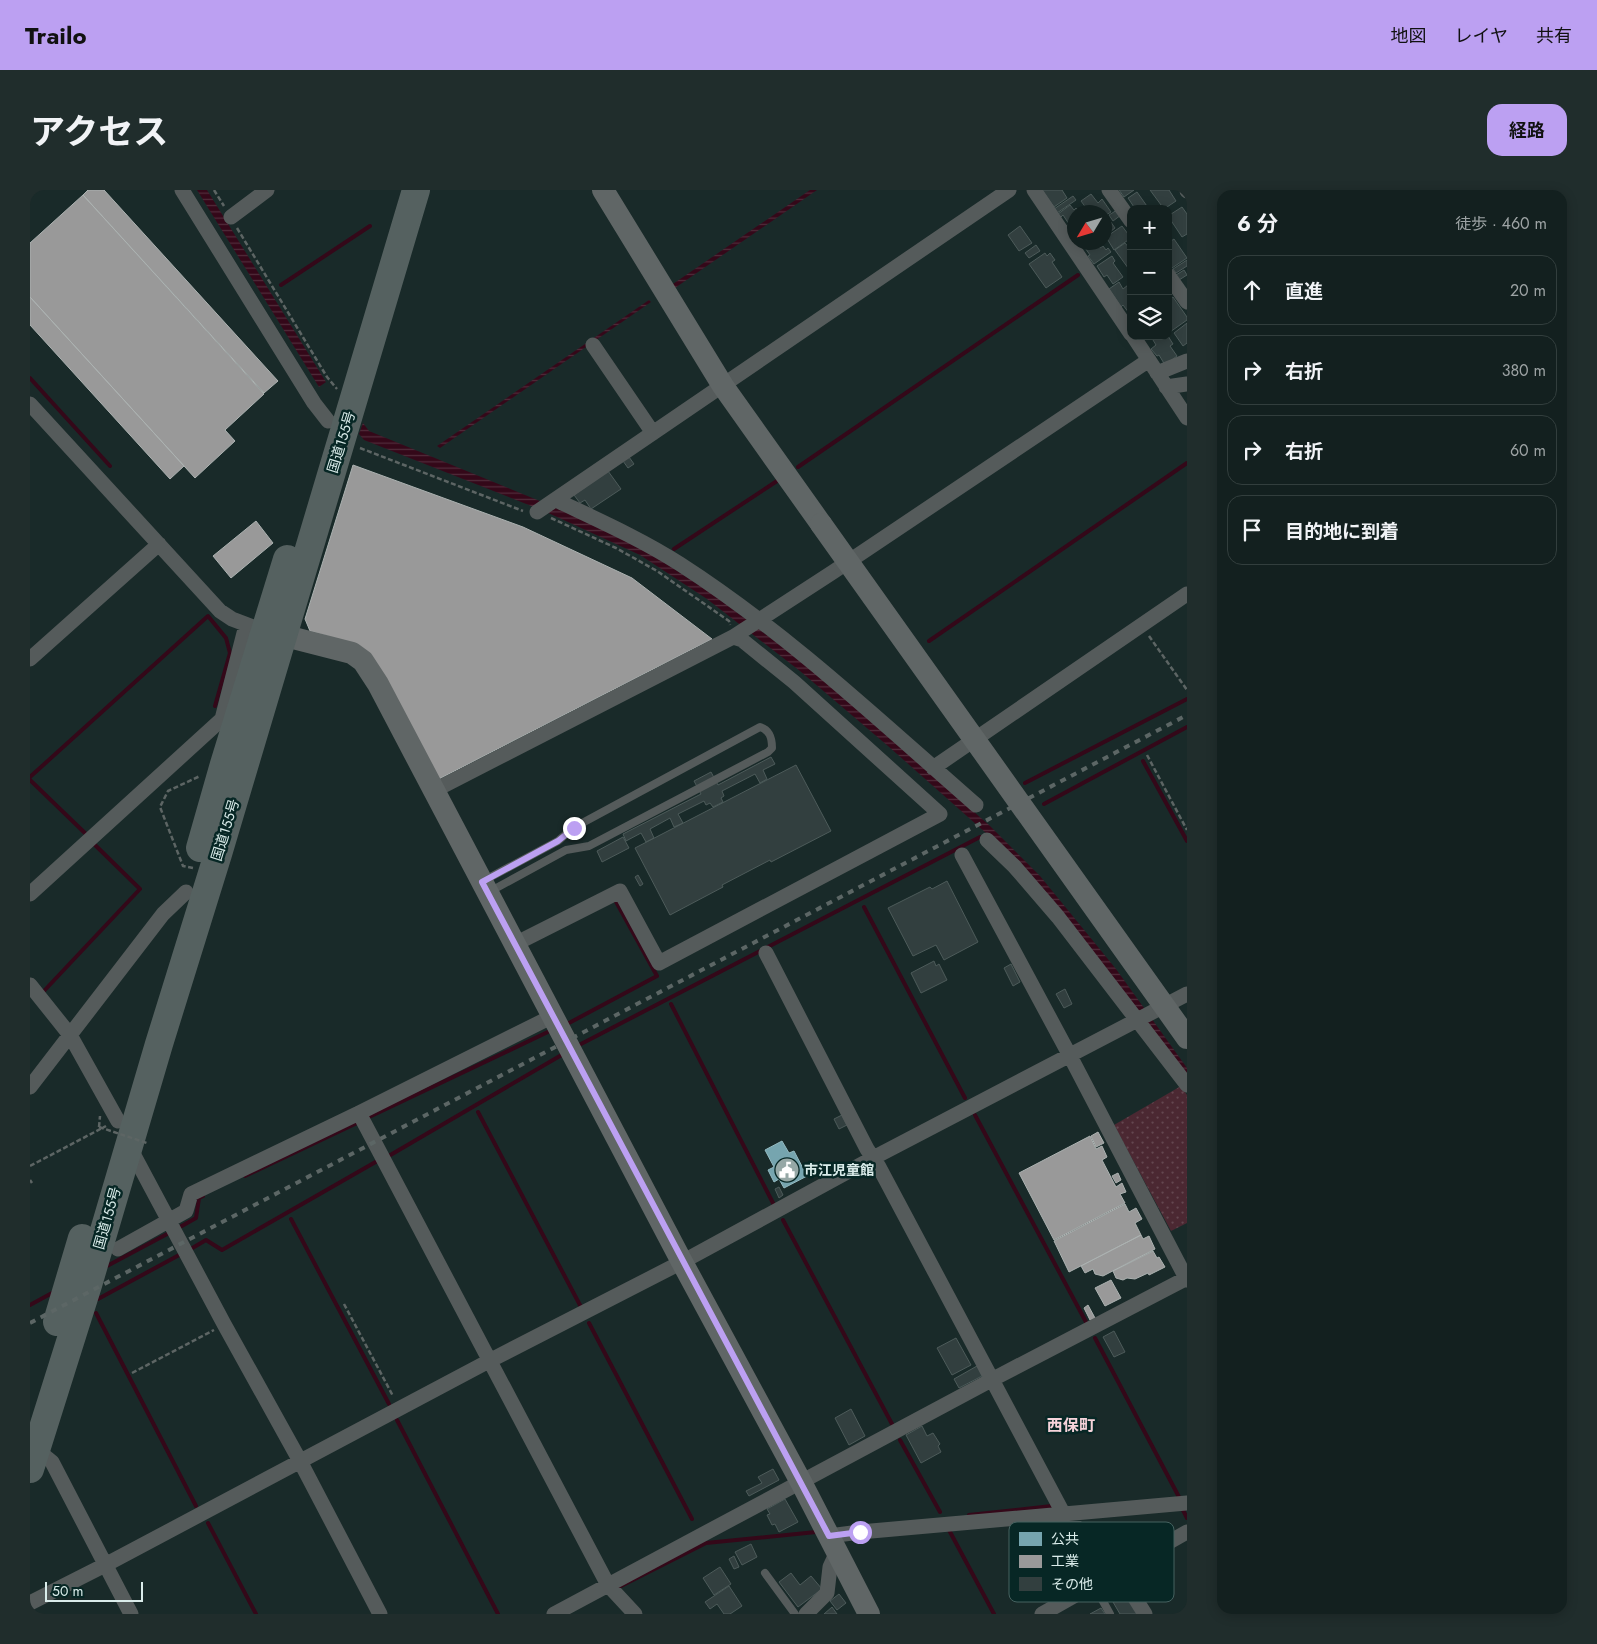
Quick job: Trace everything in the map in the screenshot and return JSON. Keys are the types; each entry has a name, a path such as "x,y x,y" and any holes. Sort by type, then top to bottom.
{"highway":[{"name":"国道155号","path":"336,428 338,390 398,190"},
{"name":"国道155号","path":"33,1459 88,1285 123,1134 190,880 224,764 265,630 336,428 416,190"},
{"name":"国道155号","path":"30,1412 123,1134 265,630"}],"street":[{"path":"182,190 314,403 336,428"},
{"path":"231,217 267,190"},
{"path":"546,507 1009,190"},
{"path":"1034,190 1127,328"},
{"path":"1109,190 1127,215"},
{"path":"609,192 723,386 1187,1038"},
{"path":"1172,281 1187,302"},
{"path":"1135,340 1187,418"},
{"path":"593,345 653,433"},
{"path":"433,791 733,637 1149,360"},
{"path":"1157,373 1187,361"},
{"path":"1166,387 1187,384"},
{"path":"32,410 220,611 232,619 265,630 352,653 363,661 378,684 682,1262 801,1482 868,1614"},
{"path":"546,507 624,533 679,564 799,651 976,805"},
{"path":"30,659 158,544"},
{"path":"933,768 1187,594"},
{"path":"30,894 222,719 265,630"},
{"path":"515,944 620,891 659,963 940,814 794,682 742,640 733,637"},
{"path":"987,840 1014,866 1142,1017 1187,1085"},
{"path":"554,1614 992,1380 1187,1279 962,855"},
{"path":"30,1087 190,880"},
{"path":"766,953 873,1158 1063,1513 1072,1522"},
{"path":"30,985 70,1035 168,1222 300,1461 380,1614"},
{"path":"30,1603 106,1565 300,1461 682,1262 873,1158 1187,994"},
{"path":"118,1249 186,1211 191,1194 359,1113 552,1016"},
{"path":"359,1113 608,1585 634,1614"},
{"path":"33,1459 52,1462 131,1614"},
{"path":"833,1544 860,1532 1187,1503"},
{"path":"1174,1539 1187,1532"},
{"path":"806,1614 827,1593 833,1544"},
{"path":"1042,1614 1064,1602"},
{"path":"1137,1602 1145,1614"}],"lane":[{"path":"760,727 766,728 769,733 772,740 772,748 768,752 589,846 566,850 484,887 558,841 574,828 760,727"},
{"path":"765,1573 795,1614"},
{"path":"1103,1602 1110,1614"}],"path":[{"path":"214,190 327,377 338,390"},
{"path":"336,428 359,447 533,515 546,507 657,571 729,621 733,637"},
{"path":"1142,625 1187,690"},
{"path":"1147,755 1187,830"},
{"path":"190,880 160,807 168,791 224,764"},
{"path":"30,1166 98,1130 123,1134"},
{"path":"344,1304 399,1409"},
{"path":"132,1373 224,1324"}],"shaded area":[{"path":"197,190 207,190 326,382 319,387"},
{"path":"810,190 817,190 672,290 670,286"},
{"path":"649,300 651,302 440,448 437,446"},
{"path":"363,423 369,431 552,506 636,544 714,595 806,665 989,825 1040,876 1116,969 1187,1068 1187,1082 1004,849 800,671 707,599 640,555 544,511 364,440 359,434"},
{"path":"1181,1086 1187,1095 1187,1223 1171,1231 1114,1125"}],"building: 公共":[{"path":"782,1141 789,1153 794,1151 807,1176 784,1188 779,1179 774,1182 768,1170 774,1167 765,1150"}],"building: 工業":[{"path":"88,190 104,190 278,381 264,393 83,195"},
{"path":"83,195 264,394 225,430 235,441 195,478 30,297 30,243"},
{"path":"30,297 184,466 170,479 30,325"},
{"path":"353,465 523,527 632,578 712,639 437,780 347,642 310,631 305,619"},
{"path":"256,521 273,543 231,578 213,556"},
{"path":"1098,1132 1104,1143 1096,1147 1091,1136"},
{"path":"1090,1136 1096,1149 1102,1146 1107,1157 1102,1160 1116,1187 1122,1183 1126,1192 1120,1194 1125,1203 1054,1240 1019,1173"},
{"path":"1118,1173 1121,1180 1116,1183 1112,1176"},
{"path":"1125,1204 1129,1212 1136,1208 1142,1219 1135,1223 1141,1235 1069,1272 1054,1241"},
{"path":"1141,1235 1143,1239 1149,1236 1155,1249 1103,1276 1095,1274 1093,1269 1085,1273 1081,1266"},
{"path":"1153,1251 1165,1267 1135,1279 1127,1278 1123,1280 1116,1278 1113,1271"},
{"path":"1111,1280 1121,1298 1105,1306 1095,1288"},
{"path":"1088,1305 1095,1318 1090,1320 1084,1308"}],"building: その他":[{"path":"1042,190 1062,190 1067,198 1054,207"},
{"path":"1119,190 1134,190 1124,197"},
{"path":"1150,190 1169,190 1176,201 1170,205 1161,205"},
{"path":"1137,192 1146,205 1133,205 1128,198"},
{"path":"1091,194 1098,203 1102,199 1106,205 1084,205 1081,201"},
{"path":"1073,196 1076,200 1057,213 1054,209"},
{"path":"1067,207 1067,221 1063,215 1061,217 1058,214"},
{"path":"1182,207 1187,214 1187,234 1182,237 1172,222 1172,213"},
{"path":"1117,210 1121,215 1113,221 1112,213"},
{"path":"1020,226 1032,243 1019,251 1008,235"},
{"path":"1122,226 1127,233 1127,241 1114,250 1112,247 1112,233"},
{"path":"1174,239 1187,258 1172,268 1172,250 1172,240"},
{"path":"1125,243 1127,245 1127,266 1115,250"},
{"path":"1036,245 1040,251 1029,258 1025,253"},
{"path":"1087,250 1110,250 1111,252 1094,264 1088,256 1090,255"},
{"path":"1045,253 1047,256 1050,253 1055,260 1052,262 1062,277 1046,288 1029,264"},
{"path":"1112,256 1115,261 1113,263 1123,277 1113,284 1107,275 1104,277 1097,266"},
{"path":"1187,260 1187,266 1176,273 1173,269"},
{"path":"1184,270 1187,275 1179,280 1176,275"},
{"path":"1119,282 1123,289 1127,286 1127,310 1123,305 1121,307 1109,289"},
{"path":"1172,298 1187,317 1187,320 1172,331"},
{"path":"1187,323 1187,343 1183,346 1174,333"},
{"path":"1153,340 1170,340 1173,344 1170,346 1177,356 1165,365 1159,355 1157,356 1151,349 1156,345"},
{"path":"629,457 634,464 628,468 623,461"},
{"path":"608,471 621,489 591,509 585,500 580,503 574,495"},
{"path":"771,757 775,764 763,770 767,779 760,783 755,774 722,791 724,796 721,798 723,802 713,807 710,803 706,805 704,801 678,814 683,823 674,827 670,818 650,829 654,838 646,842 641,833 626,841 623,834 701,794 694,781 711,772 718,785"},
{"path":"796,765 831,831 722,885 723,887 670,915 635,848"},
{"path":"623,837 629,848 602,862 597,851"},
{"path":"638,875 643,884 640,886 635,877"},
{"path":"947,881 978,942 944,960 936,945 913,956 888,908 930,887 932,889"},
{"path":"934,961 936,966 939,964 947,980 921,993 911,973"},
{"path":"1011,964 1020,982 1013,986 1004,968"},
{"path":"1065,989 1072,1004 1064,1008 1056,994"},
{"path":"842,1115 847,1125 839,1129 834,1119"},
{"path":"779,1187 783,1195 779,1198 775,1189"},
{"path":"1114,1331 1125,1352 1114,1357 1103,1337"},
{"path":"956,1338 971,1365 952,1375 937,1348"},
{"path":"977,1366 982,1376 959,1388 954,1379"},
{"path":"851,1409 865,1436 849,1445 835,1418"},
{"path":"922,1426 927,1436 933,1433 940,1444 938,1446 941,1452 921,1463 906,1435"},
{"path":"773,1469 779,1480 749,1496 746,1491 762,1483 758,1477"},
{"path":"785,1499 798,1522 779,1532 775,1524 772,1525 767,1515 770,1514 767,1509"},
{"path":"751,1544 757,1557 742,1565 735,1552"},
{"path":"734,1556 739,1567 734,1569 729,1559"},
{"path":"720,1567 731,1584 714,1595 703,1578"},
{"path":"791,1573 800,1585 811,1576 822,1589 798,1607 779,1582"},
{"path":"729,1586 742,1606 730,1614 724,1614 717,1604 710,1609 705,1602"},
{"path":"839,1594 846,1603 837,1610 830,1601"},
{"path":"1113,1602 1130,1602 1138,1614 1120,1614"},
{"path":"832,1607 837,1614 824,1614"},
{"path":"1101,1608 1105,1614 1090,1614"}],"waterway":[{"path":"30,194 34,190"},
{"path":"281,285 370,226"},
{"path":"798,467 1078,275"},
{"path":"30,378 110,466"},
{"path":"929,641 1187,463"},
{"path":"674,549 777,481"},
{"path":"30,777 208,616 226,638 230,653 215,706"},
{"path":"1025,783 1187,699"},
{"path":"1044,804 1187,727"},
{"path":"1143,761 1187,841"},
{"path":"30,780 88,836"},
{"path":"581,1044 980,837"},
{"path":"43,992 140,889 93,843"},
{"path":"569,1023 657,976 614,898"},
{"path":"864,907 965,1098"},
{"path":"671,1004 773,1203"},
{"path":"367,1118 552,1030"},
{"path":"387,1157 565,1053"},
{"path":"478,1112 581,1307"},
{"path":"975,1115 1086,1322"},
{"path":"245,1176 357,1123"},
{"path":"189,1250 206,1240 222,1250 379,1160"},
{"path":"180,1227 196,1218 199,1198 203,1196"},
{"path":"291,1219 389,1404"},
{"path":"783,1220 892,1424"},
{"path":"107,1266 169,1233"},
{"path":"98,1299 181,1254"},
{"path":"30,1305 52,1293"},
{"path":"96,1313 196,1506"},
{"path":"589,1323 692,1519"},
{"path":"1095,1338 1179,1497"},
{"path":"397,1420 498,1614"},
{"path":"900,1440 940,1512"},
{"path":"969,1515 1052,1506"},
{"path":"1181,1506 1187,1518"},
{"path":"208,1523 256,1614"},
{"path":"949,1530 994,1614"},
{"path":"619,1587 706,1543 816,1532"}],"railway":[{"path":"30,1323 1187,715"}],"place":[{"name":"市江児童館","path":"787,1170"}],"district":[{"name":"西保町","path":"1071,1425"}],"route":[{"path":"574,828 558,841 482,882 829,1536 860,1532"}]}
